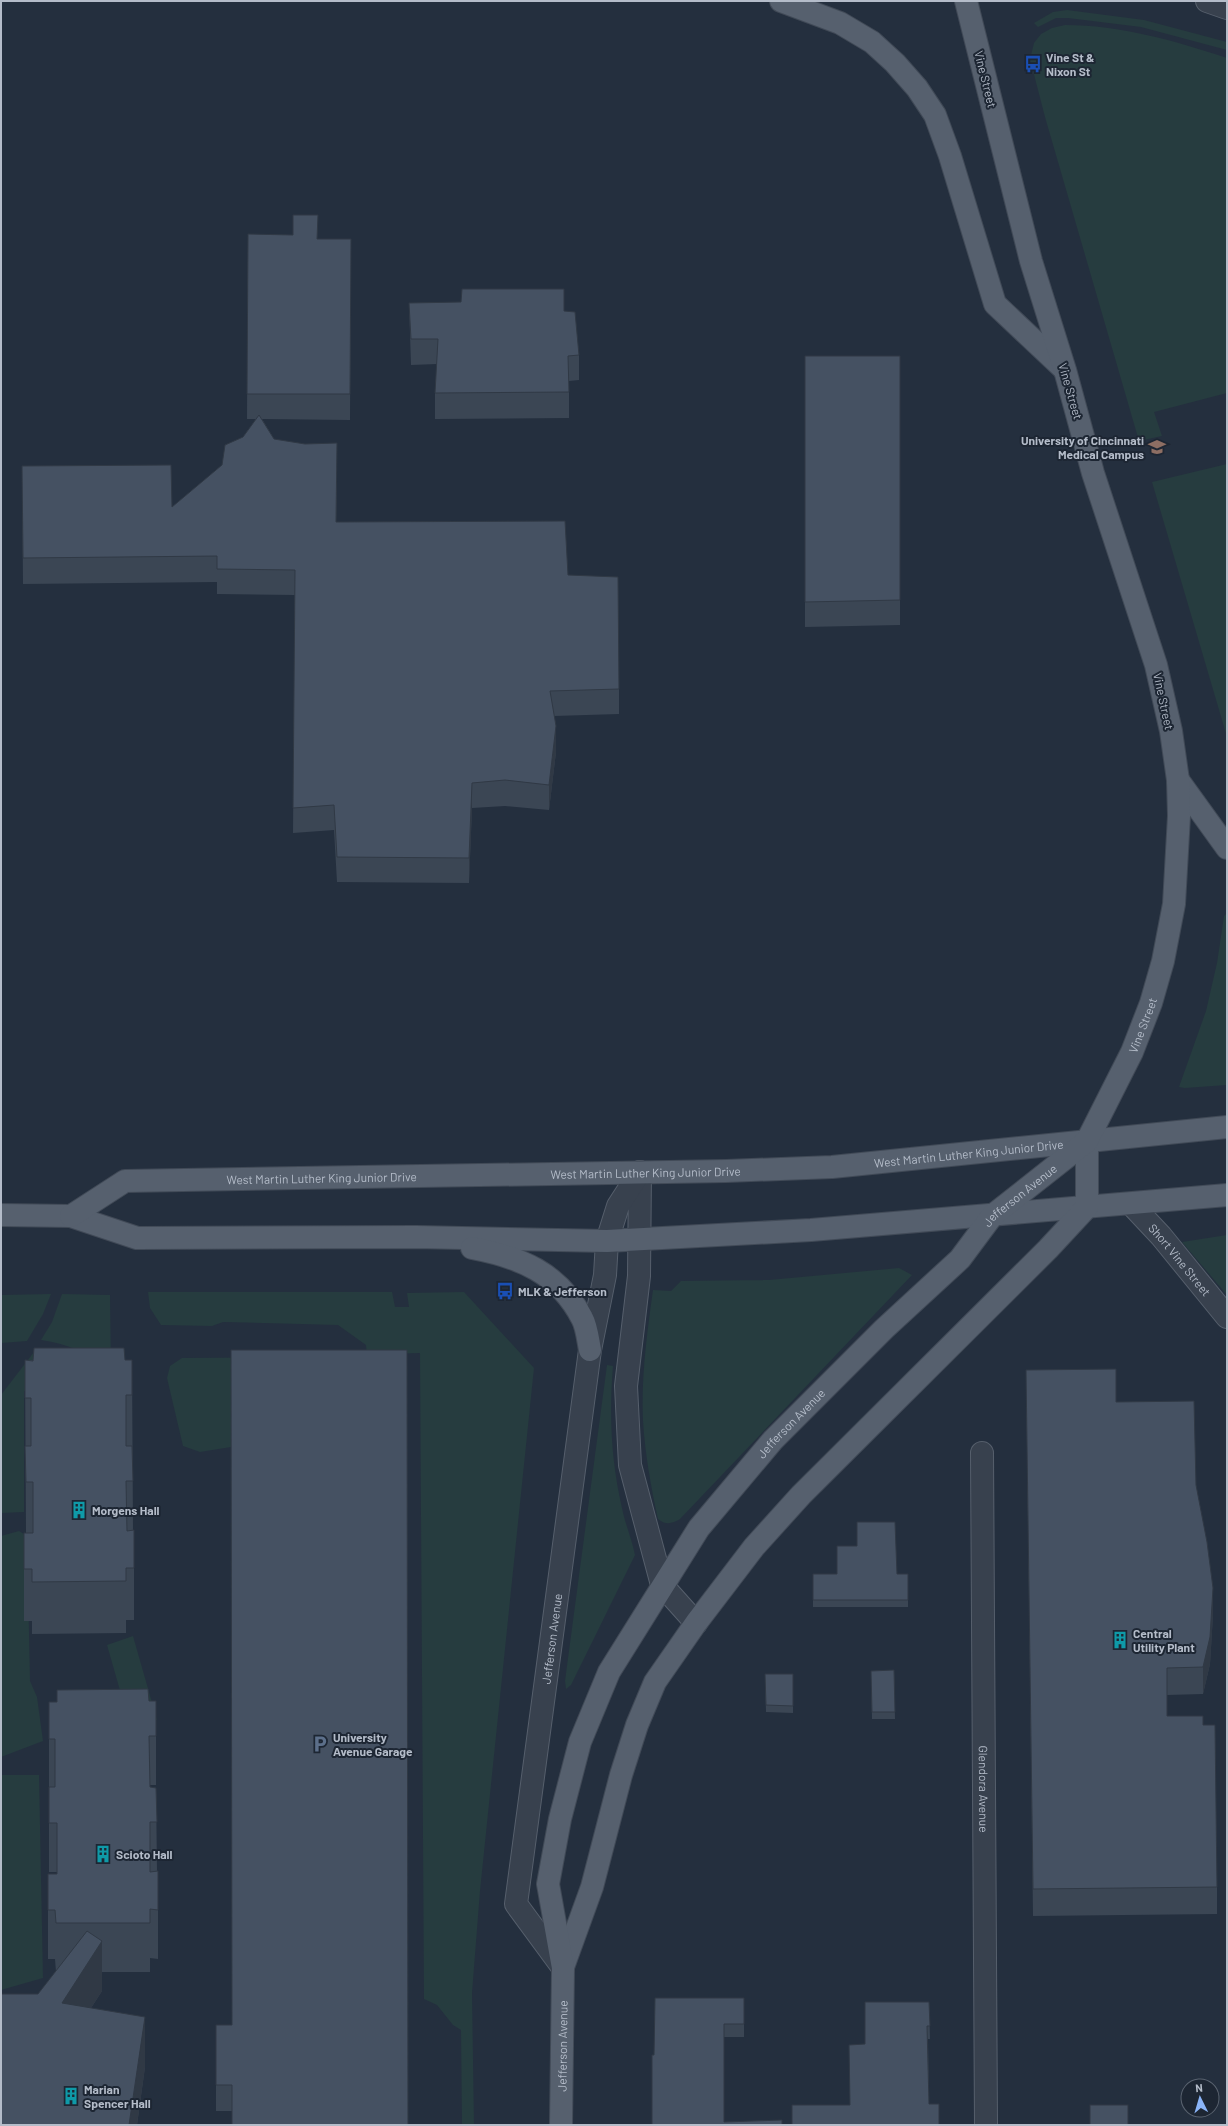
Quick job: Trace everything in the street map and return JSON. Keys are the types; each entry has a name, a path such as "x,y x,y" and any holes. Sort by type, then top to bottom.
{"main road":[{"path":"781,1 840,23 872,42 895,62 917,88 935,115 950,156 994,304 1065,370"},
{"name":"Vine Street","path":"966,1 1032,261 1065,370 1093,473 1156,665 1171,731 1178,780 1179,816 1174,904 1163,961 1151,1003 1132,1052 1087,1142"},
{"name":"Vine Street","path":"1178,780 1227,848"},
{"name":"West Martin Luther King Junior Drive","path":"72,1216 125,1181 640,1172 726,1172 832,1167 1227,1127"},
{"path":"1087,1142 1087,1207"},
{"name":"Jefferson Avenue","path":"561,2125 562,1968 548,1884 560,1819 580,1742 609,1672 698,1528 773,1440 884,1329 960,1259 992,1216 1087,1142"},
{"path":"1,1215 72,1216 137,1238 416,1237 607,1241 811,1230 992,1216 1227,1195"},
{"name":"Jefferson Avenue","path":"562,1968 592,1887 621,1776 637,1725 655,1682 696,1623 754,1547 801,1495 1048,1249 1087,1207"},
{"path":"416,1237 495,1252 527,1264 545,1274 560,1285 582,1318 590,1350"}],"street":[{"path":"1207,1 1227,8"},
{"path":"640,1172 640,1240 638,1276 626,1386 630,1465 662,1585 696,1623"},
{"name":"Jefferson Avenue","path":"562,1968 516,1904 590,1350 605,1275 607,1241 618,1206 640,1172"},
{"name":"Short Vine Street","path":"1131,1204 1161,1236 1227,1318"},
{"name":"Glendora Avenue","path":"982,1453 986,2125"}],"green space":[{"path":"1067,10 1144,20 1227,42 1227,50 1141,27 1068,18 1056,18 1038,27 1034,23 1053,12"},
{"path":"1065,25 1106,28 1148,35 1227,58 1227,393 1154,412 1162,436 1139,441 1045,117 1030,59 1034,43 1041,34 1052,28"},
{"path":"1227,464 1227,737 1152,482"},
{"path":"1227,913 1227,1085 1185,1088 1179,1087 1206,1011 1217,963 1224,916"},
{"path":"1227,1235 1227,1295 1182,1242"},
{"path":"899,1268 912,1275 680,1519 669,1523 658,1519 647,1458 643,1421 645,1356 653,1290 671,1291 681,1281 769,1280"},
{"path":"148,1292 392,1292 395,1307 409,1307 407,1293 464,1292 534,1368 480,1891 472,1993 474,2125 462,2125 461,2030 453,2025 437,2005 424,1999 420,1353 387,1354 369,1375 366,1345 338,1325 223,1322 212,1326 161,1325 150,1308"},
{"path":"51,1294 43,1314 27,1341 1,1343 1,1295"},
{"path":"62,1294 110,1295 111,1369 78,1350 41,1340 52,1322"},
{"path":"34,1352 111,1391 24,1391 24,1512 1,1513 1,1395"},
{"path":"330,1357 231,1447 200,1452 183,1446 167,1378 170,1366 182,1358"},
{"path":"607,1365 613,1366 611,1420 615,1472 623,1514 635,1555 571,1685 566,1689 565,1681"},
{"path":"19,1531 27,1536 30,1681 37,1697 43,1741 1,1757 1,1536"},
{"path":"133,1636 157,1720 129,1722 107,1645"},
{"path":"1,1775 39,1775 43,1978 1,1990"}],"building":[{"path":"293,215 318,215 317,239 351,239 350,394 247,394 248,234 293,235"},
{"path":"462,289 564,289 564,311 575,312 579,355 568,356 569,392 435,393 438,339 411,339 409,303 461,302"},
{"path":"805,356 900,356 900,600 805,602"},
{"path":"259,415 274,439 305,444 337,443 336,522 565,521 568,575 618,577 619,689 550,691 556,726 549,785 505,780 472,783 469,858 337,857 334,805 293,808 295,570 217,569 217,556 23,558 22,466 171,465 172,507 222,465 225,445 243,437"},
{"name":"Morgens Hall","path":"34,1348 124,1348 125,1360 132,1360 132,1395 126,1395 126,1446 132,1446 133,1481 126,1481 127,1531 134,1530 134,1568 126,1568 126,1581 32,1582 32,1569 24,1569 24,1533 33,1533 33,1482 26,1482 25,1446 31,1446 31,1398 25,1398 25,1360 33,1361"},
{"name":"University Avenue Garage","path":"231,1350 407,1350 408,2125 232,2125 232,2085 216,2085 216,2025 232,2025"},
{"name":"Central Utility Plant","path":"1116,1369 1116,1402 1194,1401 1196,1485 1207,1542 1213,1588 1210,1637 1203,1667 1167,1668 1167,1716 1203,1716 1203,1725 1215,1725 1217,1887 1033,1889 1026,1370"},
{"path":"857,1522 895,1522 897,1574 908,1574 908,1600 813,1600 813,1574 837,1574 837,1546 857,1546"},
{"path":"894,1670 895,1712 872,1712 871,1671"},
{"path":"765,1674 793,1674 793,1706 766,1705"},
{"name":"Scioto Hall","path":"148,1689 149,1701 156,1701 156,1736 149,1736 150,1787 156,1788 157,1822 150,1822 150,1872 158,1871 158,1910 150,1909 150,1923 56,1923 55,1910 48,1910 48,1874 57,1874 57,1823 49,1823 49,1787 55,1787 55,1739 49,1739 49,1702 57,1702 57,1690"},
{"path":"87,1931 102,1941 62,2003 145,2017 129,2125 1,2125 1,1994 38,1994"},
{"path":"655,1998 744,1998 744,2024 724,2024 724,2122 782,2120 782,2125 652,2125 652,2055 654,2055"},
{"path":"865,2002 929,2002 930,2026 927,2026 929,2104 939,2104 939,2125 792,2125 792,2105 850,2105 849,2045 865,2044"},
{"path":"1090,2105 1128,2105 1128,2125 1090,2125"}],"place":[{"name":"Vine St & Nixon St","path":"1033,64"},
{"name":"University of Cincinnati Medical Campus","path":"1157,447"},
{"name":"MLK & Jefferson","path":"505,1291"},
{"name":"Morgens Hall","path":"79,1510"},
{"name":"Central Utility Plant","path":"1120,1640"},
{"name":"University Avenue Garage","path":"320,1744"},
{"name":"Scioto Hall","path":"103,1854"},
{"name":"Marian Spencer Hall","path":"71,2096"}]}
